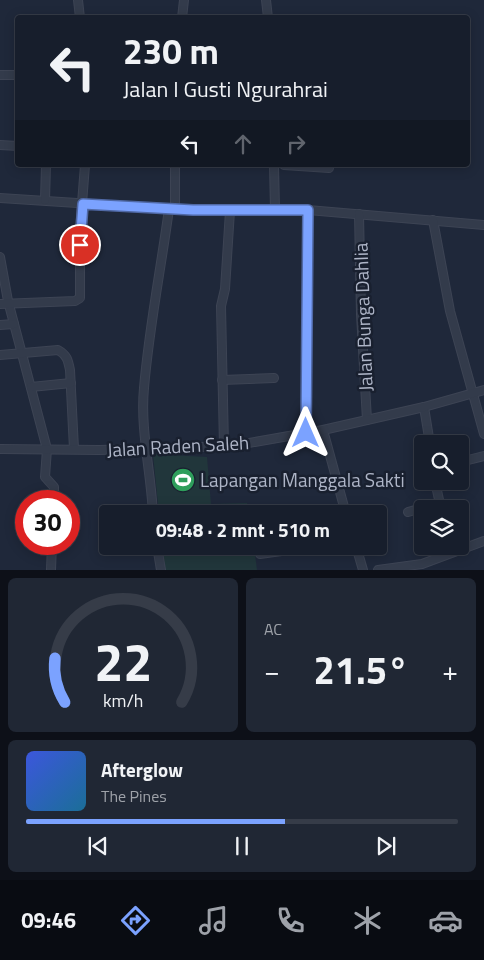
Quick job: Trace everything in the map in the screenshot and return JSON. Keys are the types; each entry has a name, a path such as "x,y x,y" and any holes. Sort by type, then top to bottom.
{"street":[{"path":"78,0 80,15"},
{"path":"182,15 184,0"},
{"path":"266,0 268,15"},
{"path":"0,75 15,75"},
{"path":"0,145 15,146"},
{"path":"46,167 46,200"},
{"path":"4,304 75,301 80,298 80,229 85,167"},
{"path":"152,505 144,423 144,388 172,209 176,167"},
{"path":"274,167 275,210"},
{"path":"314,167 329,168"},
{"path":"0,198 172,209 308,210 484,225"},
{"path":"224,447 221,306 225,289 230,210"},
{"path":"306,433 308,210"},
{"name":"Jalan Bunga Dahlia","path":"359,214 361,314 368,420"},
{"path":"433,220 450,312 484,434"},
{"path":"0,257 4,304 14,324 47,449 45,477 54,487 54,490"},
{"path":"0,325 14,324"},
{"path":"0,355 58,350 68,358 74,450"},
{"path":"222,380 274,378"},
{"path":"31,387 71,383"},
{"name":"Jalan Raden Saleh","path":"0,449 74,450 224,447 323,430 424,407 484,390"},
{"path":"424,407 429,435"},
{"path":"323,430 344,505"},
{"path":"469,460 484,456"},
{"path":"408,512 414,511"},
{"path":"469,545 484,541"},
{"path":"51,570 52,555"},
{"path":"159,555 162,570"},
{"path":"359,555 363,570"},
{"path":"378,570 422,564 440,555"}],"green space":[{"name":"Lapangan Manggala Sakti","path":"153,454 207,457 211,504 247,503 247,505 158,505"},
{"name":"Lapangan Manggala Sakti","path":"164,555 255,555 257,570 165,570"}],"place":[{"name":"Lapangan Manggala Sakti","path":"183,480"}],"route":[{"path":"80,245 83,204 193,210 308,210 306,433"}]}
